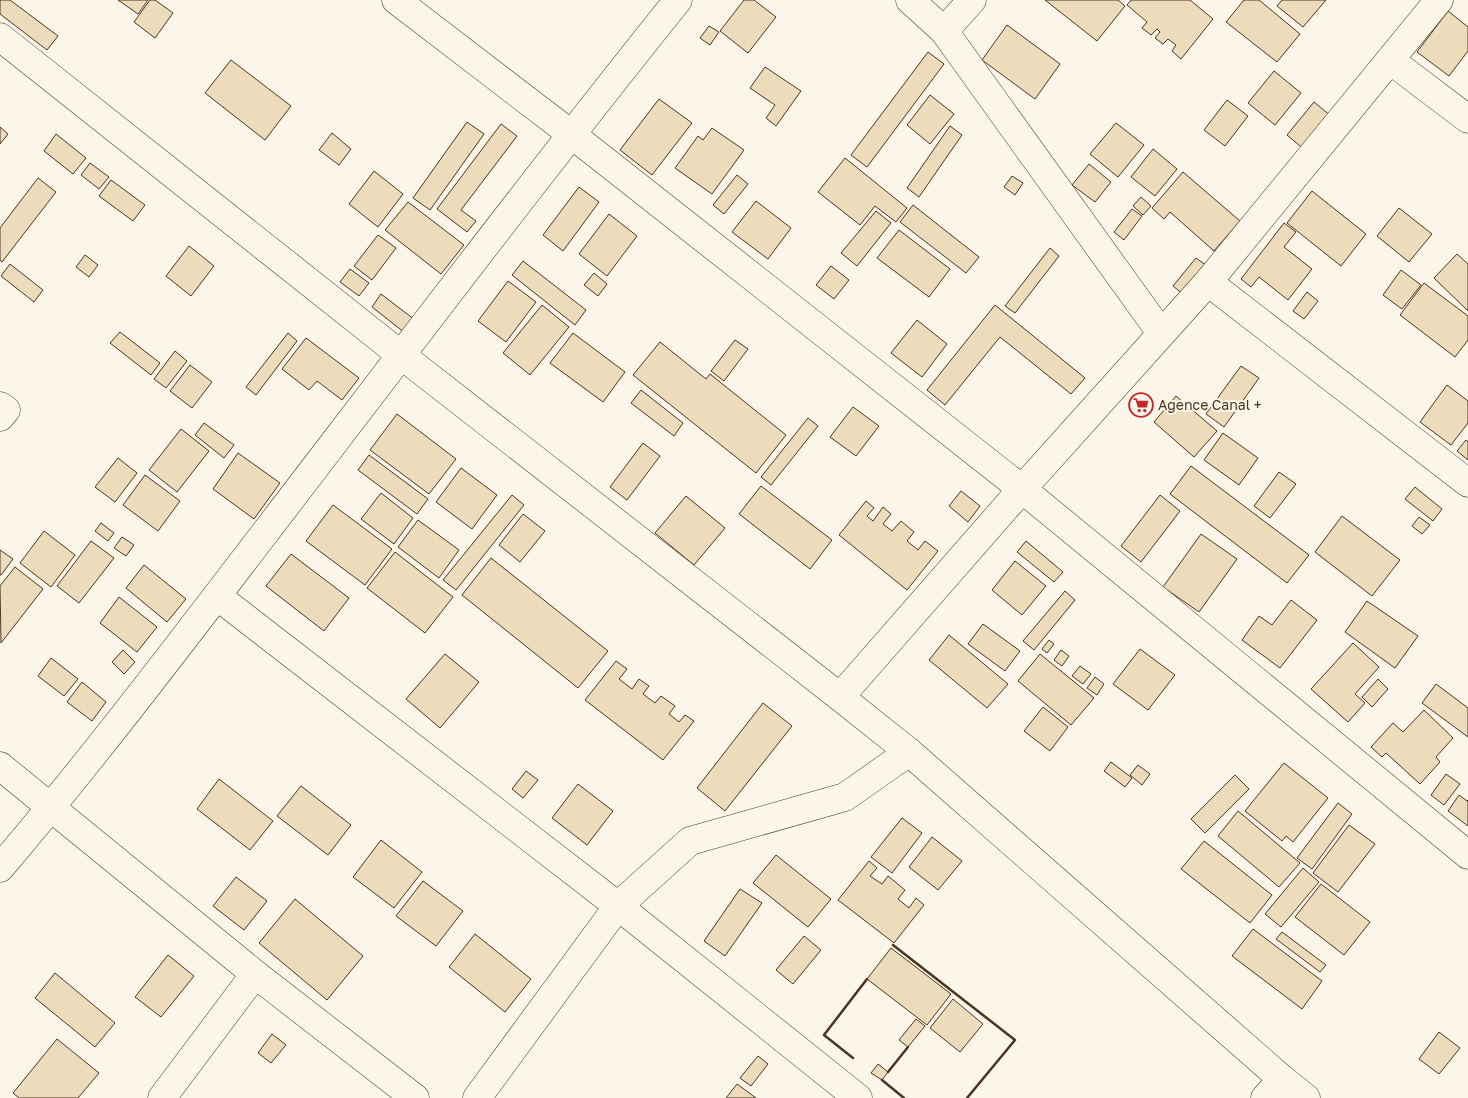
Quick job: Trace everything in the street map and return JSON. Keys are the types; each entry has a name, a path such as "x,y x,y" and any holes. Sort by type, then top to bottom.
{"street":[{"path":"396,0 571,134 1022,489 1468,855"},
{"path":"0,868 52,807 571,134 678,0"},
{"path":"910,0 944,31 1161,333"},
{"path":"944,31 972,0"},
{"path":"840,697 1022,489 1208,282 1439,0"},
{"path":"0,37 401,355 909,752 1274,1088 1306,1098"},
{"path":"1390,60 1468,119"},
{"path":"1208,282 1468,483"},
{"path":"0,406 6,410 0,417"},
{"path":"216,596 618,906 858,1098"},
{"path":"477,1098 618,906 690,841 845,797 909,752"},
{"path":"0,766 255,974 415,1098"},
{"path":"162,1098 255,974"}],"building":[{"path":"0,0 10,0 58,36 47,50 0,14"},
{"path":"118,0 148,0 138,14"},
{"path":"150,0 155,0 173,13 155,38 134,22"},
{"path":"744,0 754,0 776,17 748,53 720,31"},
{"path":"1045,0 1118,0 1125,6 1097,41"},
{"path":"1131,0 1190,0 1213,19 1181,59 1172,51 1176,45 1168,39 1163,44 1155,38 1160,32 1157,29 1151,35 1142,28 1147,22 1127,5"},
{"path":"1244,0 1259,0 1300,34 1277,62 1226,22"},
{"path":"1282,0 1326,0 1303,27 1277,6"},
{"path":"1448,11 1468,27 1468,51 1449,76 1417,52"},
{"path":"1007,25 1060,64 1035,99 982,60"},
{"path":"709,26 719,32 710,45 700,38"},
{"path":"928,52 944,64 867,167 851,155"},
{"path":"231,60 291,106 265,140 205,93"},
{"path":"765,67 801,91 776,126 766,118 775,105 750,88"},
{"path":"1274,71 1301,93 1275,125 1248,103"},
{"path":"930,95 954,114 930,144 907,125"},
{"path":"659,99 692,123 652,175 620,150"},
{"path":"1227,100 1248,116 1225,146 1204,130"},
{"path":"1314,102 1332,117 1306,151 1287,135"},
{"path":"467,122 484,134 430,210 413,198"},
{"path":"1116,123 1144,145 1118,177 1090,154"},
{"path":"501,124 517,136 461,210 476,221 467,232 437,209"},
{"path":"950,126 962,135 919,197 907,188"},
{"path":"0,127 8,134 0,144"},
{"path":"712,128 744,150 712,194 675,168 698,136 703,140"},
{"path":"332,133 351,149 339,165 319,150"},
{"path":"56,134 86,158 73,174 44,151"},
{"path":"1153,149 1177,169 1155,196 1131,177"},
{"path":"845,158 907,208 896,222 875,206 860,225 818,192"},
{"path":"90,163 109,177 99,189 81,175"},
{"path":"1089,164 1111,182 1095,202 1072,185"},
{"path":"374,171 403,194 378,227 349,204"},
{"path":"1183,172 1240,221 1214,251 1170,212 1164,219 1152,208"},
{"path":"737,175 748,184 724,214 713,205"},
{"path":"1012,176 1023,183 1015,195 1004,187"},
{"path":"38,178 56,192 2,262 0,260 0,228"},
{"path":"111,180 145,205 133,221 99,196"},
{"path":"579,187 599,202 563,251 543,235"},
{"path":"1312,191 1366,234 1341,266 1287,223"},
{"path":"1141,197 1151,206 1143,215 1133,206"},
{"path":"756,201 791,228 768,259 732,232"},
{"path":"408,202 464,245 441,274 385,230"},
{"path":"913,205 979,257 966,273 900,222"},
{"path":"1399,208 1432,234 1409,262 1377,236"},
{"path":"1132,209 1142,216 1124,240 1114,232"},
{"path":"876,211 891,223 857,266 841,253"},
{"path":"609,214 637,236 607,276 579,254"},
{"path":"1284,223 1296,232 1284,247 1312,269 1288,300 1259,277 1251,287 1241,279"},
{"path":"899,230 950,269 929,297 877,258"},
{"path":"378,235 396,248 372,280 354,266"},
{"path":"189,246 214,266 191,296 166,276"},
{"path":"1050,248 1059,256 1015,313 1005,306"},
{"path":"1457,254 1468,264 1468,311 1434,278"},
{"path":"85,255 98,265 89,277 76,267"},
{"path":"1196,258 1207,266 1184,295 1173,286"},
{"path":"523,261 586,310 575,325 512,275"},
{"path":"10,264 43,290 34,302 1,276"},
{"path":"831,266 849,280 834,299 816,285"},
{"path":"350,269 369,283 359,296 340,282"},
{"path":"1401,270 1421,285 1402,309 1383,295"},
{"path":"594,273 607,284 598,296 584,285"},
{"path":"508,281 536,302 506,342 478,321"},
{"path":"1424,283 1468,316 1468,340 1455,357 1400,315"},
{"path":"1307,292 1318,301 1304,319 1293,311"},
{"path":"381,294 415,320 405,333 372,307"},
{"path":"542,305 569,327 530,375 503,353"},
{"path":"995,305 1085,378 1071,394 1000,337 945,405 927,390"},
{"path":"917,320 947,344 922,377 891,353"},
{"path":"120,332 160,363 151,375 110,343"},
{"path":"288,333 297,341 256,395 246,387"},
{"path":"573,333 625,372 603,402 550,363"},
{"path":"306,338 359,378 342,400 317,381 309,390 282,369"},
{"path":"735,340 748,349 724,381 711,371"},
{"path":"660,342 706,379 710,374 786,435 756,473 633,375"},
{"path":"175,351 187,361 166,388 154,379"},
{"path":"190,365 212,382 192,408 170,391"},
{"path":"1241,366 1259,378 1224,427 1206,414"},
{"path":"1447,385 1468,401 1468,423 1451,445 1420,422"},
{"path":"641,390 683,423 674,436 631,403"},
{"path":"1176,396 1217,431 1194,457 1154,422"},
{"path":"853,407 879,426 856,456 830,437"},
{"path":"397,414 456,459 429,494 370,450"},
{"path":"808,418 818,426 771,485 761,477"},
{"path":"204,423 234,445 224,458 195,435"},
{"path":"181,429 209,451 177,492 149,470"},
{"path":"1223,433 1258,458 1239,485 1204,460"},
{"path":"1466,440 1468,442 1468,460 1457,451"},
{"path":"643,443 660,456 627,500 610,487"},
{"path":"238,453 280,483 254,519 213,489"},
{"path":"369,455 428,499 417,514 358,470"},
{"path":"118,458 137,473 115,502 95,487"},
{"path":"1191,466 1309,555 1287,583 1170,494"},
{"path":"461,468 497,495 472,529 436,502"},
{"path":"1279,472 1296,484 1270,518 1254,506"},
{"path":"145,475 180,501 158,531 123,505"},
{"path":"761,486 832,540 810,569 739,514"},
{"path":"1415,487 1442,509 1433,521 1405,499"},
{"path":"961,491 980,506 968,522 949,506"},
{"path":"381,493 413,518 394,544 361,519"},
{"path":"512,495 524,505 456,590 443,580"},
{"path":"1160,495 1180,511 1141,562 1121,546"},
{"path":"686,496 725,528 694,565 655,533"},
{"path":"866,501 874,508 867,516 873,521 883,507 891,514 883,524 892,531 901,521 914,532 907,541 918,550 925,541 938,551 907,590 839,535"},
{"path":"333,505 392,549 365,585 306,541"},
{"path":"523,514 545,531 520,562 499,545"},
{"path":"1342,516 1400,560 1372,596 1315,552"},
{"path":"1419,517 1430,525 1422,534 1412,526"},
{"path":"418,520 459,550 439,578 398,547"},
{"path":"101,523 114,533 108,541 95,531"},
{"path":"44,531 75,555 51,587 20,563"},
{"path":"1201,534 1237,559 1199,612 1163,587"},
{"path":"122,537 134,545 126,556 114,548"},
{"path":"91,541 114,558 79,603 57,586"},
{"path":"1026,541 1063,572 1054,582 1017,552"},
{"path":"0,550 13,559 1,575 0,575"},
{"path":"395,552 453,597 425,633 367,588"},
{"path":"291,554 349,598 324,631 266,586"},
{"path":"491,558 608,651 578,688 462,595"},
{"path":"1015,561 1046,586 1022,615 992,590"},
{"path":"144,565 186,599 167,622 126,588"},
{"path":"15,567 43,589 1,643 0,586"},
{"path":"1065,591 1075,600 1034,650 1023,641"},
{"path":"119,597 157,627 137,652 100,623"},
{"path":"1291,600 1317,620 1280,668 1242,640 1259,616 1272,625"},
{"path":"1367,601 1418,636 1395,668 1345,632"},
{"path":"983,624 1020,651 1005,671 968,644"},
{"path":"949,635 1008,684 987,708 929,660"},
{"path":"1049,640 1054,644 1047,653 1042,649"},
{"path":"1353,643 1379,667 1355,694 1365,703 1348,722 1311,689"},
{"path":"1140,649 1175,675 1148,710 1113,684"},
{"path":"123,650 135,662 124,674 112,662"},
{"path":"1061,650 1069,656 1062,666 1054,660"},
{"path":"445,654 479,682 440,728 406,699"},
{"path":"1040,654 1094,698 1071,725 1018,681"},
{"path":"51,658 78,679 64,696 38,676"},
{"path":"616,661 627,669 619,679 632,689 639,679 649,686 643,694 655,703 661,696 675,706 669,714 679,722 685,715 694,721 663,760 585,700"},
{"path":"1080,666 1091,674 1083,684 1072,676"},
{"path":"1095,677 1104,684 1097,695 1087,688"},
{"path":"1378,679 1388,689 1372,707 1362,697"},
{"path":"82,682 106,702 92,721 67,702"},
{"path":"1436,684 1468,708 1468,737 1422,703"},
{"path":"763,703 792,726 725,811 697,788"},
{"path":"1043,707 1068,727 1050,751 1024,731"},
{"path":"1424,710 1453,738 1436,757 1440,762 1420,784 1386,753 1382,757 1371,747 1393,723 1403,732"},
{"path":"1111,762 1132,778 1125,787 1104,771"},
{"path":"1284,763 1328,798 1293,842 1286,836 1282,841 1245,811"},
{"path":"1138,765 1150,774 1142,785 1130,775"},
{"path":"526,771 538,780 523,798 512,789"},
{"path":"1446,774 1460,784 1444,805 1431,795"},
{"path":"1235,775 1249,789 1205,833 1191,819"},
{"path":"219,779 273,821 250,850 197,809"},
{"path":"578,784 613,811 587,845 552,818"},
{"path":"301,786 351,825 328,855 277,816"},
{"path":"1459,795 1468,800 1468,826 1448,811"},
{"path":"1338,803 1352,814 1312,869 1297,858"},
{"path":"1238,811 1300,863 1279,887 1218,836"},
{"path":"902,818 922,833 892,873 871,857"},
{"path":"1349,825 1375,844 1338,892 1313,873"},
{"path":"932,837 962,861 938,890 909,867"},
{"path":"381,840 422,872 394,908 353,877"},
{"path":"1204,841 1272,895 1250,923 1181,869"},
{"path":"776,855 831,899 808,927 753,883"},
{"path":"869,861 877,868 870,876 882,884 888,876 905,890 898,899 909,908 916,898 924,905 894,943 838,900"},
{"path":"1303,868 1319,882 1281,927 1265,914"},
{"path":"236,877 267,901 244,930 213,906"},
{"path":"423,881 463,911 436,946 396,916"},
{"path":"1321,884 1370,922 1344,955 1295,917"},
{"path":"740,889 762,903 725,956 704,941"},
{"path":"295,899 363,956 327,1000 259,943"},
{"path":"1253,929 1322,981 1302,1009 1232,956"},
{"path":"1282,932 1326,965 1320,972 1276,939"},
{"path":"475,934 531,979 505,1012 449,967"},
{"path":"804,936 821,950 793,984 776,970"},
{"path":"891,948 951,994 927,1025 867,979"},
{"path":"168,955 194,976 161,1017 135,997"},
{"path":"55,973 115,1023 95,1047 35,998"},
{"path":"953,999 983,1024 960,1052 930,1028"},
{"path":"916,1019 925,1026 908,1047 899,1040"},
{"path":"1439,1032 1460,1048 1439,1074 1419,1059"},
{"path":"272,1034 286,1045 271,1063 258,1053"},
{"path":"57,1039 99,1073 78,1098 19,1098 13,1093"},
{"path":"758,1056 768,1064 751,1086 740,1078"},
{"path":"878,1064 888,1072 882,1080 871,1073"},
{"path":"737,1084 756,1098 726,1098"}],"wall":[{"path":"893,945 1015,1040 967,1098"},
{"path":"853,1058 824,1035 867,979"},
{"path":"888,1072 908,1047"},
{"path":"882,1080 904,1098"}],"place":[{"name":"Agence Canal +","path":"1141,405"}]}
